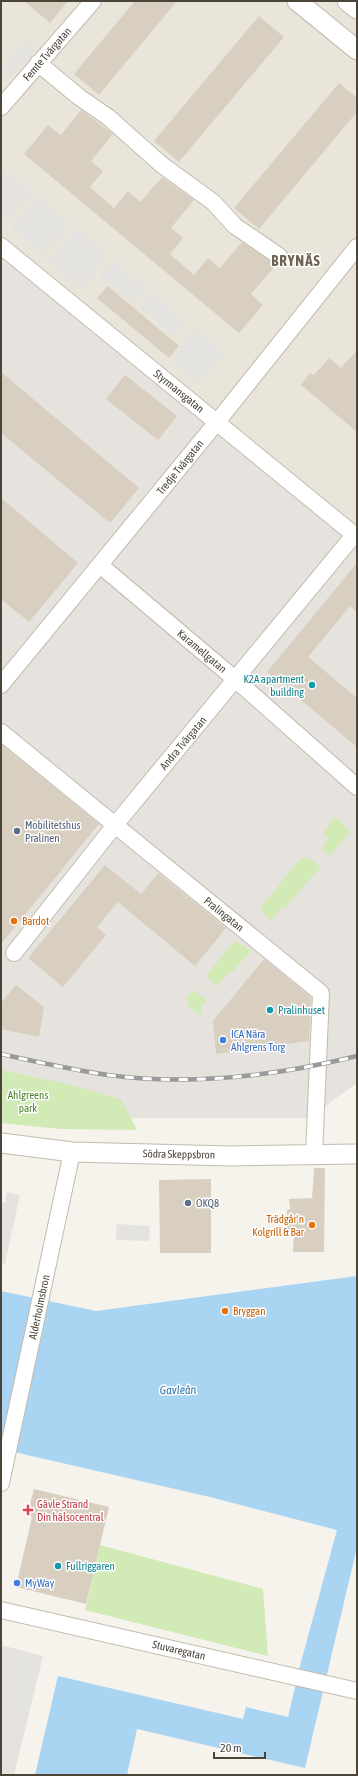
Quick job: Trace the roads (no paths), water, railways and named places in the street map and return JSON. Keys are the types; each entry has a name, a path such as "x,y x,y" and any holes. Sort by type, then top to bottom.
{"street":[{"name":"Femte Tvärgatan","path":"1,107 93,1"},
{"path":"296,1 357,50"},
{"path":"347,1 357,9"},
{"path":"38,63 79,97 108,117 162,165 213,202 235,226 279,256"},
{"name":"Styrmansgatan","path":"1,246 356,536"},
{"name":"Tredje Tvärgatan","path":"1,686 217,422 357,247"},
{"name":"Andra Tvärgatan","path":"14,953 115,825 235,679 356,536"},
{"name":"Karamellgatan","path":"100,565 235,679 357,787"},
{"name":"Pralingatan","path":"1,732 321,993 314,1155"},
{"name":"Södra Skeppsbron","path":"1,1143 72,1152 230,1156 357,1154"},
{"name":"Alderholmsbron","path":"1,1483 72,1152"},
{"name":"Stuvaregatan","path":"1,1610 357,1692"}],"water":[{"name":"Gavleån","path":"357,1276 357,1547 305,1768 137,1729 127,1775 35,1775 58,1676 243,1719 246,1707 288,1717 301,1662 337,1530 210,1497 1,1449 1,1291 96,1311"}],"railway":[{"path":"1,1054 54,1066 108,1075 171,1079 202,1079 265,1074 357,1056"}],"place":[{"name":"K2A apartment building","path":"312,685"},
{"name":"Mobilitetshus Pralinen","path":"17,831"},
{"name":"Bardot","path":"14,921"},
{"name":"Pralinhuset","path":"270,1010"},
{"name":"ICA Nära Ahlgrens Torg","path":"223,1040"},
{"name":"OKQ8","path":"188,1203"},
{"name":"Trädgår'n Kolgrill & Bar","path":"312,1225"},
{"name":"Bryggan","path":"225,1311"},
{"name":"Gävle Strand Din hälsocentral","path":"28,1510"},
{"name":"Fullriggaren","path":"58,1566"},
{"name":"MyWay","path":"17,1583"}],"district":[{"name":"BRYNÄS","path":"296,260"}],"park label":[{"name":"Ahlgreens park","path":"28,1101"}]}
